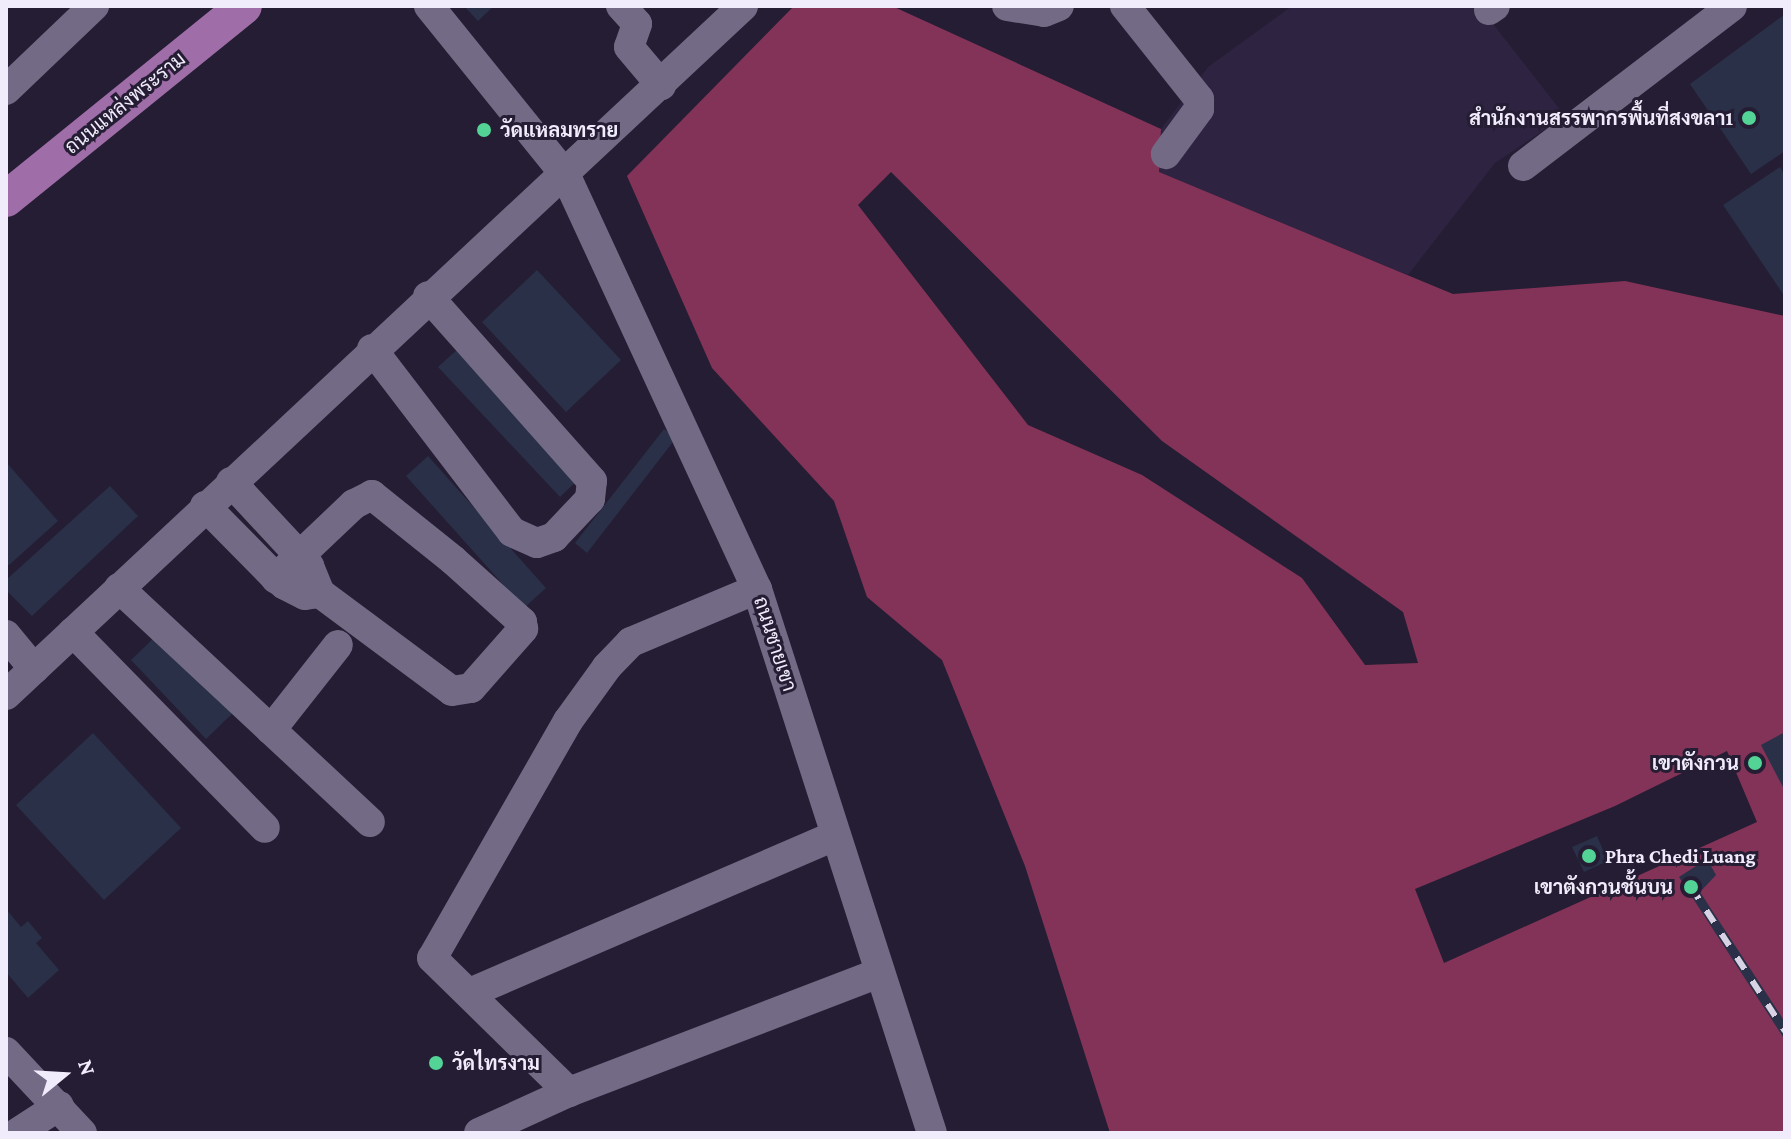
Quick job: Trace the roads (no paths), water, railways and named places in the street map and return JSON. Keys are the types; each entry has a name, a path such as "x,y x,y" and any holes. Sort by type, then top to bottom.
{"main road":[{"name":"ถนนแหล่งพระราม","path":"6,199 244,6"}],"street":[{"path":"6,90 94,6"},
{"name":"ถนนชายเขา","path":"429,6 566,176 757,589 932,1133"},
{"path":"621,6 637,24 629,47 661,85"},
{"path":"6,695 428,296 566,176 743,6"},
{"path":"1007,6 1044,12 1059,6"},
{"path":"1125,6 1171,57 1199,99 1199,109 1166,154"},
{"path":"1523,166 1732,6"},
{"path":"372,349 512,532 537,543 554,537 590,499 592,481 428,296"},
{"path":"231,482 299,554 316,575 320,593 452,691 471,688 523,629 519,619 376,496 354,504 299,554 276,578"},
{"path":"205,506 276,578 305,595 320,593"},
{"path":"119,588 370,822"},
{"path":"569,1092 472,992 432,958 568,721 631,642 757,589"},
{"path":"73,632 265,828"},
{"path":"6,635 34,669"},
{"path":"271,730 338,645"},
{"path":"472,992 836,835"},
{"path":"479,1133 569,1092 879,973"},
{"path":"6,1052 82,1133"},
{"path":"17,1133 59,1106"}],"railway":[{"path":"1691,887 1785,1031"}],"place":[{"name":"สำนักงานสรรพากรพื้นที่สงขลา1","path":"1749,118"},
{"name":"วัดแหลมทราย","path":"484,130"},
{"name":"เขาตังกวน","path":"1755,763"},
{"name":"Phra Chedi Luang","path":"1589,856"},
{"name":"เขาตังกวนชั้นบน","path":"1691,887"},
{"name":"วัดไทรงาม","path":"436,1063"}]}
